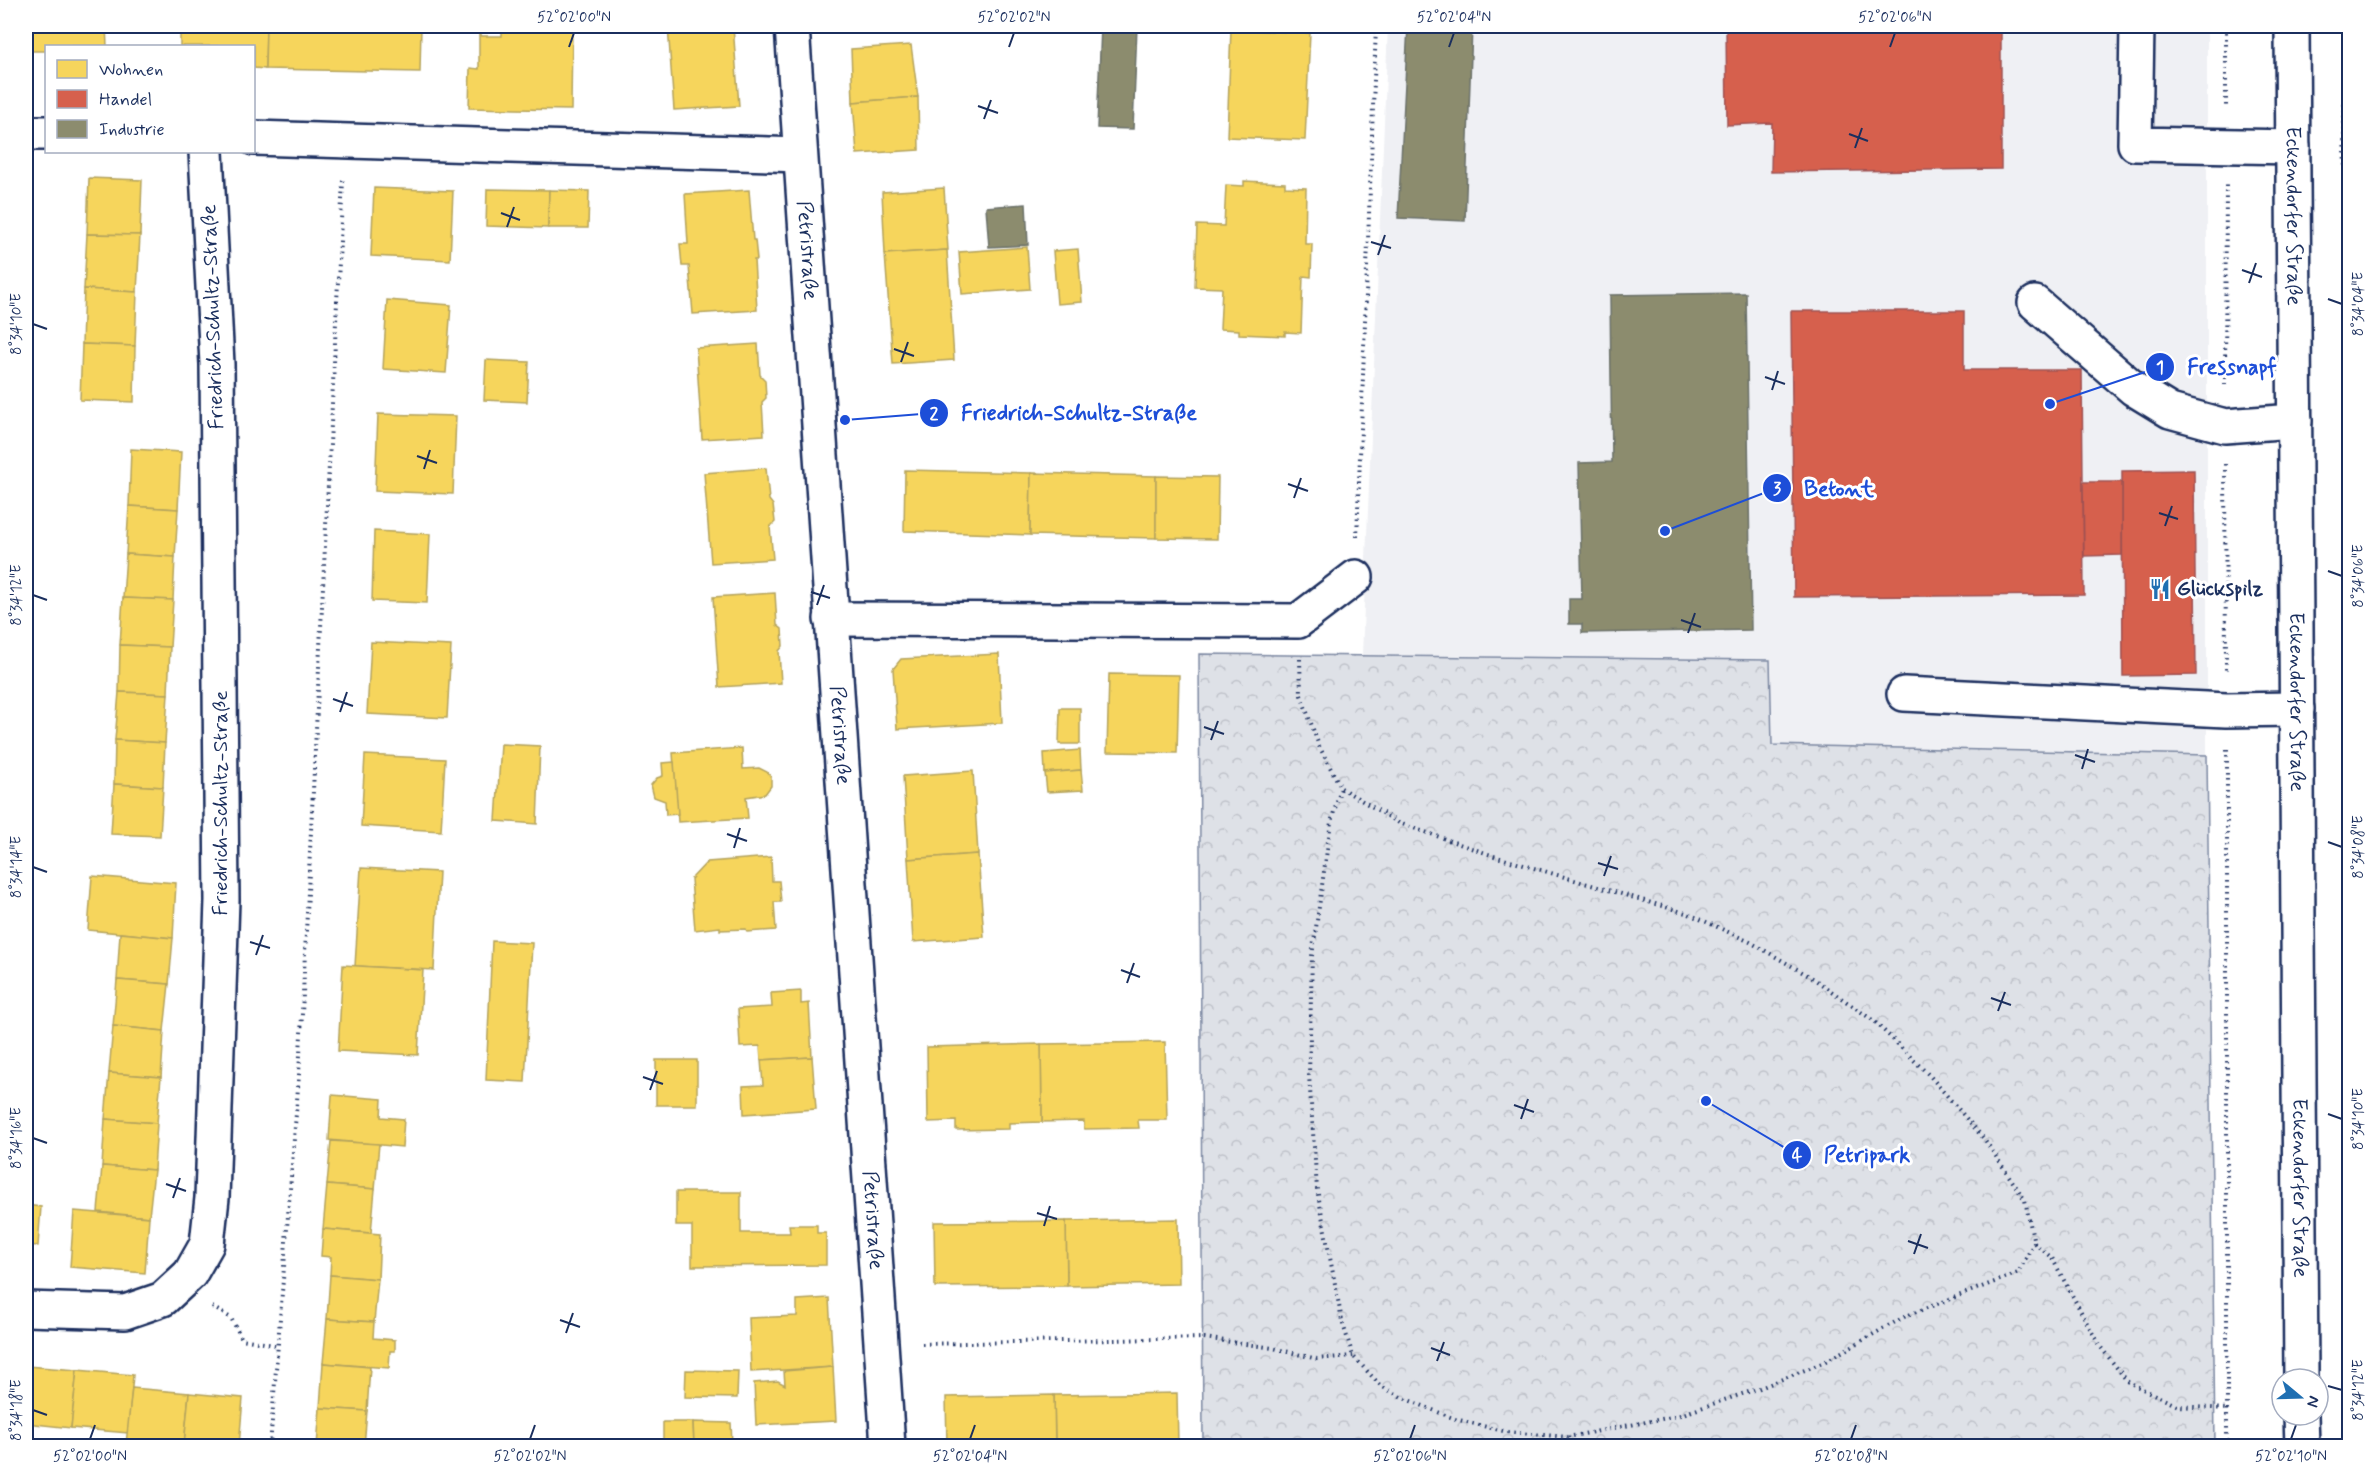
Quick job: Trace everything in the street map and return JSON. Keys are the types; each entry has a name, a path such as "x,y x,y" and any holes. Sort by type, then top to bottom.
{"street":[{"name":"Petristraße","path":"792,26 888,1446"},
{"path":"2137,26 2135,144 2294,147"},
{"name":"Eckendorfer Straße","path":"2292,26 2298,1245 2301,1367"},
{"path":"26,133 45,133"},
{"path":"255,138 800,155"},
{"name":"Friedrich-Schultz-Straße","path":"26,1309 125,1312 163,1299 190,1274 207,1244 212,1198 222,900 217,364 206,153"},
{"path":"2035,303 2134,389 2170,411 2225,426 2295,421"},
{"path":"831,619 1298,621 1356,577"},
{"path":"1904,694 2226,710 2296,709"},
{"path":"2301,1427 2302,1446"}],"path":[{"path":"1356,577 1376,26"},
{"path":"2345,26 2344,128 2349,380"},
{"path":"270,1446 299,1075 345,141"},
{"path":"1298,621 1301,695 1318,746 1341,788 1399,823 1497,857 1689,914 1750,942 1814,979 1875,1021 1930,1076 1985,1140 2025,1200 2034,1243 2052,1258 2099,1345 2128,1382 2178,1406 2228,1409"},
{"path":"1341,788 1331,822 1312,956 1308,1075 1317,1189 1342,1321 1353,1356 1381,1386 1401,1397 1455,1419 1507,1432 1568,1437 1677,1416 1760,1388 1822,1363 1906,1316 2018,1273 2034,1243"},
{"path":"178,1286 231,1318 242,1339 279,1346"},
{"path":"881,1344 1203,1338 1273,1348 1317,1359 1353,1356"},
{"path":"1568,1437 1570,1446"}],"shaded area":[{"path":"1388,26 2207,26 2207,755 1772,745 1770,660 1362,655"}],"green space":[{"path":"1199,654 1770,660 1772,745 2207,755 2215,1446 1203,1446"}],"building: Wohnen":[{"path":"26,26 106,26 107,45 45,45 45,51 26,51"},
{"path":"180,26 266,26 265,69 255,68 255,45 180,45"},
{"path":"266,26 421,26 420,72 265,69"},
{"path":"502,26 572,28 571,110 469,108 470,68 479,69 479,27 481,27 481,36 502,36"},
{"path":"668,26 733,26 739,106 674,110"},
{"path":"1231,26 1310,26 1310,33 1231,29"},
{"path":"1231,29 1310,33 1305,140 1227,137"},
{"path":"911,45 918,97 853,102 851,49"},
{"path":"918,97 919,150 857,154 853,102"},
{"path":"89,178 142,180 140,235 87,234"},
{"path":"1244,181 1285,183 1285,187 1306,188 1305,244 1312,244 1311,277 1303,276 1301,333 1285,332 1285,336 1239,334 1239,330 1220,329 1222,288 1195,287 1197,225 1224,226 1226,185 1244,186"},
{"path":"374,188 453,191 450,260 371,256"},
{"path":"944,188 948,250 885,254 882,192"},
{"path":"487,189 549,190 548,228 486,226"},
{"path":"549,190 589,191 588,228 548,228"},
{"path":"749,190 757,260 754,260 757,310 693,314 689,266 682,266 680,244 688,244 685,194"},
{"path":"87,234 140,235 137,292 84,289"},
{"path":"1027,247 1030,289 962,294 959,252"},
{"path":"1078,249 1082,302 1057,304 1053,251"},
{"path":"947,250 954,360 893,364 885,254"},
{"path":"84,289 137,292 135,346 82,344"},
{"path":"387,300 451,305 446,373 383,369"},
{"path":"82,344 135,346 134,402 80,400"},
{"path":"758,344 760,375 765,380 766,398 762,402 764,435 702,439 696,348"},
{"path":"486,360 529,362 527,402 484,400"},
{"path":"378,414 456,416 453,494 375,491"},
{"path":"131,449 181,452 178,509 129,506"},
{"path":"766,468 769,500 773,505 775,522 770,527 773,559 711,563 704,473"},
{"path":"905,470 1031,473 1030,535 904,531"},
{"path":"1031,473 1156,476 1156,538 1030,535"},
{"path":"1156,476 1218,477 1217,539 1156,538"},
{"path":"129,506 178,509 175,557 126,554"},
{"path":"374,531 430,534 427,603 372,601"},
{"path":"126,554 175,557 173,600 123,598"},
{"path":"775,593 777,625 782,629 783,646 779,651 781,683 719,687 713,597"},
{"path":"123,598 173,600 170,647 120,645"},
{"path":"371,642 451,646 447,718 367,714"},
{"path":"120,645 170,647 168,694 119,692"},
{"path":"999,654 1002,723 897,729 893,669 901,659"},
{"path":"1109,674 1179,675 1177,753 1107,752"},
{"path":"119,692 168,694 165,743 115,740"},
{"path":"1060,708 1080,708 1080,744 1059,744"},
{"path":"115,740 165,743 163,787 114,784"},
{"path":"501,744 540,746 537,824 496,821"},
{"path":"742,748 743,769 759,768 771,777 771,786 765,794 746,797 748,818 678,822 673,753"},
{"path":"1080,750 1081,770 1045,773 1044,753"},
{"path":"365,755 445,759 441,831 361,826"},
{"path":"674,762 678,814 666,815 665,801 654,797 651,785 657,778 663,776 662,763"},
{"path":"1081,770 1083,790 1047,792 1045,773"},
{"path":"973,771 978,854 908,859 903,776"},
{"path":"114,784 163,787 160,836 111,834"},
{"path":"978,854 984,937 913,942 908,859"},
{"path":"771,857 772,881 779,881 781,902 774,902 776,930 747,932 746,929 720,930 720,927 695,930 691,879 707,862"},
{"path":"361,868 439,872 434,970 355,966"},
{"path":"92,876 176,883 173,938 88,930"},
{"path":"120,933 173,938 169,984 117,980"},
{"path":"492,941 532,943 525,1082 486,1080"},
{"path":"343,965 423,970 418,1055 338,1051"},
{"path":"117,980 169,984 164,1031 113,1026"},
{"path":"801,991 801,1004 809,1003 812,1057 761,1060 760,1046 740,1047 738,1009 772,1007 771,993"},
{"path":"113,1026 164,1031 161,1077 109,1073"},
{"path":"1165,1042 1167,1120 1138,1120 1139,1128 1084,1129 1084,1121 1042,1122 1041,1044"},
{"path":"1041,1044 1042,1122 1009,1123 1009,1129 956,1130 956,1121 928,1122 927,1047"},
{"path":"812,1057 816,1109 744,1114 743,1086 763,1085 761,1060"},
{"path":"656,1060 697,1060 697,1105 656,1105"},
{"path":"109,1073 161,1077 157,1123 105,1119"},
{"path":"332,1095 382,1099 381,1117 404,1119 402,1147 329,1140"},
{"path":"105,1119 157,1123 154,1170 102,1166"},
{"path":"331,1141 379,1144 375,1189 327,1185"},
{"path":"102,1166 154,1170 149,1217 98,1212"},
{"path":"327,1185 375,1189 371,1233 323,1229"},
{"path":"676,1192 741,1192 741,1233 790,1233 789,1225 817,1225 817,1233 826,1233 826,1265 692,1266 692,1226 676,1226"},
{"path":"26,1205 41,1207 38,1246 26,1245"},
{"path":"74,1211 149,1217 145,1273 70,1267"},
{"path":"1178,1219 1179,1284 1067,1286 1066,1221"},
{"path":"1066,1221 1067,1286 935,1287 934,1222"},
{"path":"323,1229 380,1234 378,1279 330,1275 331,1257 321,1256"},
{"path":"330,1275 378,1279 374,1322 327,1319"},
{"path":"829,1298 833,1367 751,1372 749,1318 797,1316 797,1300"},
{"path":"327,1319 374,1322 373,1338 395,1340 395,1351 390,1351 389,1368 323,1363"},
{"path":"323,1363 370,1367 367,1411 320,1408"},
{"path":"26,1366 77,1370 71,1428 26,1423"},
{"path":"833,1367 836,1421 756,1425 754,1383 778,1381 785,1385 784,1371"},
{"path":"77,1370 133,1375 128,1433 71,1428"},
{"path":"686,1370 738,1371 737,1398 685,1397"},
{"path":"132,1388 189,1393 184,1446 126,1444"},
{"path":"189,1393 243,1398 239,1446 184,1446"},
{"path":"1177,1393 1178,1446 1055,1446 1054,1395"},
{"path":"1054,1395 1055,1446 947,1446 946,1397"},
{"path":"320,1408 367,1411 364,1446 317,1446"},
{"path":"663,1422 693,1422 694,1444 663,1444"},
{"path":"693,1422 731,1423 732,1444 694,1444"}],"building: Handel":[{"path":"1726,26 2001,26 2001,169 1771,172 1772,123 1727,125"},
{"path":"1791,311 1964,311 1964,370 2082,370 2084,595 1794,597"},
{"path":"2194,470 2196,675 2123,676 2122,471"},
{"path":"2083,482 2122,482 2122,555 2084,556"}],"building: Industrie":[{"path":"1101,26 1137,26 1133,129 1097,128"},
{"path":"1408,26 1472,26 1465,221 1398,218"},
{"path":"1026,204 1028,245 989,247 986,207"},
{"path":"1746,293 1751,630 1582,633 1582,624 1569,624 1569,599 1582,599 1579,463 1612,462 1610,295"}],"place":[{"name":"Fressnapf","path":"2050,404"},
{"name":"Friedrich-Schultz-Straße","path":"845,420"},
{"name":"Betont","path":"1665,531"},
{"name":"Glückspilz","path":"2160,589"},
{"name":"Petripark","path":"1706,1101"}]}
